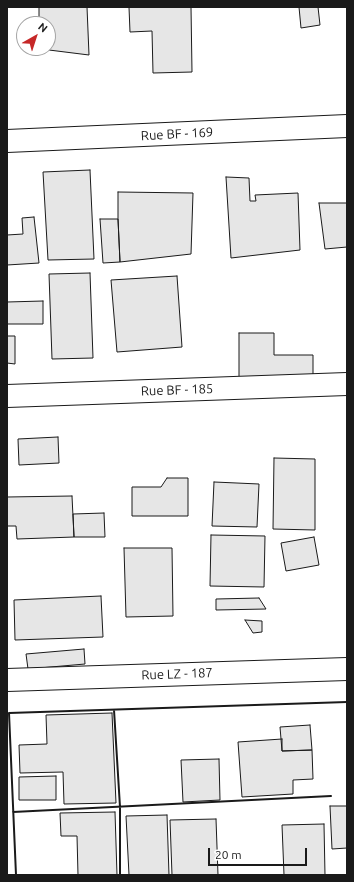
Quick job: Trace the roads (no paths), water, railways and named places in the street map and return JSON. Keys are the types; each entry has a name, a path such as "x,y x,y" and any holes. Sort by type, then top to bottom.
{"street":[{"name":"Rue BF - 169","path":"7,142 347,126"},
{"name":"Rue BF - 185","path":"7,396 347,384"},
{"name":"Rue LZ - 187","path":"7,680 347,669"}]}
